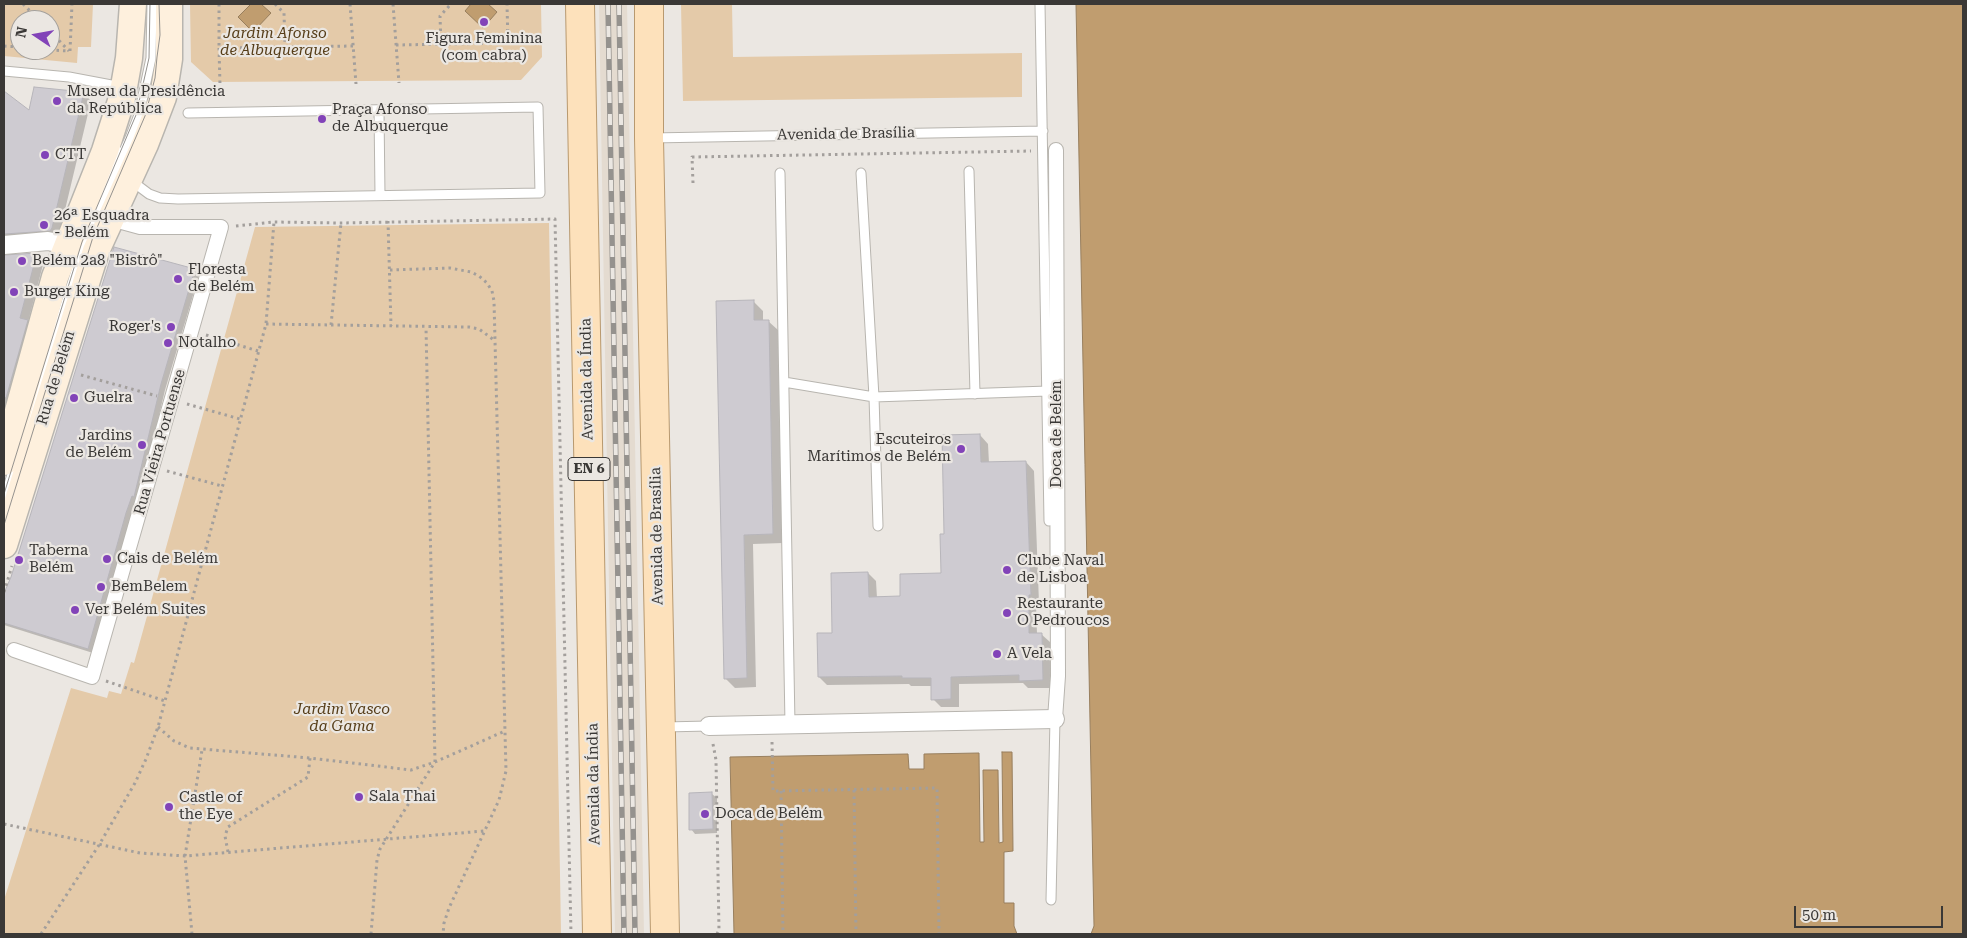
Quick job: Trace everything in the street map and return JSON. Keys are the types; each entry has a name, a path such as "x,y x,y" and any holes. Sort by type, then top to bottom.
{"main road":[{"path":"103,212 104,150 123,92 129,58 133,4"},
{"path":"103,212 124,171 146,144 163,97 169,59 169,4"},
{"name":"Avenida da Índia","path":"580,4 597,934"},
{"name":"Avenida de Brasília","path":"649,4 649,138 665,934"},
{"name":"Rua de Belém","path":"11,458 15,422 55,277 66,245 103,212"},
{"name":"Rua de Belém","path":"4,545 96,251 103,212"}],"street":[{"name":"Doca de Belém","path":"1050,150 1058,676 1055,719"},
{"path":"103,212 140,228 221,227"},
{"name":"Rua Vieira Portuense","path":"92,677 221,227"},
{"path":"4,245 48,241 66,245"},
{"path":"14,650 92,677"},
{"path":"709,726 1055,719"}],"lane":[{"path":"124,171 148,78 152,43 152,4"},
{"name":"Doca de Belém","path":"1040,4 1044,131 1050,150 1048,521"},
{"path":"4,71 70,77 123,92 115,143 124,171 149,194 160,198 178,200 540,193 538,107 188,113"},
{"path":"379,110 380,195"},
{"name":"Avenida de Brasília","path":"649,138 1044,131"},
{"path":"969,171 975,394"},
{"path":"780,173 790,724"},
{"path":"861,173 874,397 878,526"},
{"name":"Rua de Belém","path":"15,422 84,243 103,212"},
{"path":"784,382 874,397 1048,391"},
{"name":"Rua de Belém","path":"4,502 11,458"},
{"name":"Doca de Belém","path":"1051,900 1055,719"},
{"path":"661,727 709,726"}],"path":[{"path":"70,51 72,4"},
{"path":"219,4 220,85"},
{"path":"274,4 284,13 285,46"},
{"path":"350,4 356,84"},
{"path":"393,4 399,83"},
{"path":"441,44 440,16 452,4"},
{"path":"396,45 508,42 507,4"},
{"path":"60,41 70,51"},
{"path":"219,48 353,46"},
{"path":"60,50 70,51"},
{"path":"693,183 692,157 1050,150"},
{"path":"221,227 274,222 341,223 555,219 571,934"},
{"path":"388,221 391,326"},
{"path":"41,934 99,845 146,759 158,727 266,324 274,222"},
{"path":"331,325 341,223"},
{"path":"390,270 450,268 471,272 487,283 492,292 495,340 506,771 503,787 448,908 443,934"},
{"path":"266,324 469,327 479,330 495,340"},
{"path":"371,934 377,860 386,839 435,762 426,327"},
{"path":"192,331 258,351"},
{"path":"153,468 222,486"},
{"path":"92,677 165,701"},
{"path":"772,724 773,791 937,788 939,934"},
{"path":"709,726 716,760 719,930 717,934"},
{"path":"158,727 181,745 202,750 310,758 411,770 435,762 505,731"},
{"path":"192,934 185,856 202,750"},
{"path":"228,852 225,836 228,827 308,777 310,758"},
{"path":"854,790 856,934"},
{"path":"781,791 783,934"},
{"path":"4,824 140,854 185,856 484,831"}],"shaded area":[{"path":"251,4 261,4 271,13 253,32 238,17"},
{"path":"471,4 488,4 497,12 483,28 465,11"},
{"path":"599,4 627,4 644,934 615,934"},
{"path":"1076,4 1963,4 1963,934 1091,934 1094,926"},
{"path":"1002,752 1012,752 1013,851 1004,852 1004,903 1014,903 1014,926 1017,934 734,934 730,757 908,754 909,769 924,769 924,754 979,753 980,842 984,842 983,770 998,770 999,843 1003,842"}],"green space":[{"path":"4,4 93,4 91,47 78,47 77,63 46,60 60,60 60,10 10,10 10,57 4,56"},
{"name":"Jardim Afonso de Albuquerque","path":"190,4 541,4 542,57 521,80 213,82 191,62"},
{"path":"681,4 732,4 733,57 1022,53 1022,97 683,101"},
{"name":"Jardim Vasco da Gama","path":"549,223 561,934 4,934 4,900 71,688 107,698 109,691 121,694 131,662 134,663 255,227"}],"building":[{"path":"34,87 84,92 52,228 50,231 4,234 4,91 29,110"},
{"path":"114,247 195,269 161,384 134,497 132,496 126,513 88,649 4,623 4,593 11,577"},
{"path":"37,253 20,318 28,320 6,398 4,397 4,255"},
{"path":"754,300 754,320 769,320 773,534 744,535 747,678 724,679 716,301"},
{"path":"980,434 981,462 1026,461 1031,595 1029,595 1029,633 1042,633 1043,680 1019,681 1019,675 951,677 951,699 931,700 931,678 902,678 902,676 818,677 817,633 832,633 831,573 868,572 869,597 900,596 900,574 941,573 940,534 944,534 942,435"},
{"path":"712,792 713,829 689,830 689,793"}],"tram line":[{"path":"4,494 82,242 136,115 149,58 150,4"},
{"path":"4,525 93,237 145,116 155,78 160,35 159,4"}],"railway":[{"path":"608,4 624,934"},
{"path":"619,4 635,934"}],"place":[{"name":"Figura Feminina (com cabra)","path":"484,22"},
{"name":"Museu da Presidência da República","path":"57,101"},
{"name":"Praça Afonso de Albuquerque","path":"322,119"},
{"name":"CTT","path":"45,155"},
{"name":"26ª Esquadra - Belém","path":"44,225"},
{"name":"Belém 2a8 \"Bistrô\"","path":"22,261"},
{"name":"Floresta de Belém","path":"178,279"},
{"name":"Burger King","path":"14,292"},
{"name":"Roger's","path":"171,327"},
{"name":"Notalho","path":"168,343"},
{"name":"Guelra","path":"74,398"},
{"name":"Jardins de Belém","path":"142,445"},
{"name":"Escuteiros Marítimos de Belém","path":"961,449"},
{"name":"Cais de Belém","path":"107,559"},
{"name":"Taberna Belém","path":"19,560"},
{"name":"Clube Naval de Lisboa","path":"1007,570"},
{"name":"BemBelem","path":"101,587"},
{"name":"Ver Belém Suites","path":"75,610"},
{"name":"Restaurante O Pedroucos","path":"1007,613"},
{"name":"A Vela","path":"997,654"},
{"name":"Sala Thai","path":"359,797"},
{"name":"Castle of the Eye","path":"169,807"},
{"name":"Doca de Belém","path":"705,814"}]}
